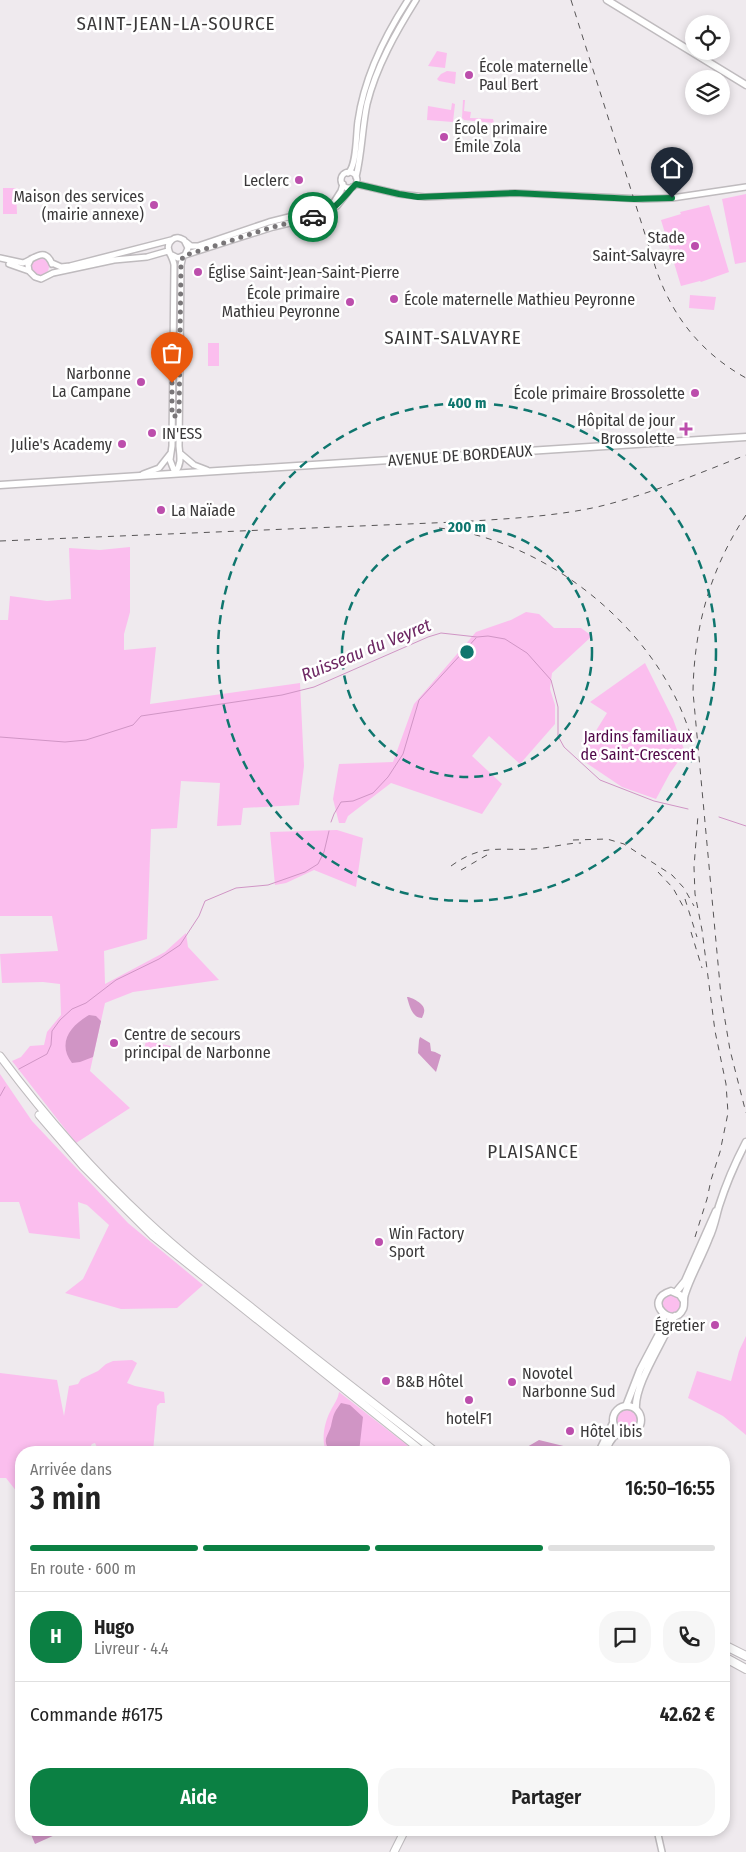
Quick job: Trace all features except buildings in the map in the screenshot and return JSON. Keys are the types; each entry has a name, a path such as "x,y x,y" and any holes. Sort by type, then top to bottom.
{"highway":[{"path":"730,1648 746,1656"},
{"path":"730,1660 746,1668"}],"main road":[{"path":"607,0 746,85"},
{"name":"AVENUE DE BORDEAUX","path":"0,486 175,473 746,437"},
{"path":"0,1056 48,1118 102,1178 145,1220 202,1268 428,1446"},
{"path":"0,1063 44,1120 83,1166 153,1236 416,1446"},
{"path":"676,1292 685,1281 746,1143"},
{"path":"606,1446 614,1436 621,1433 630,1434 639,1428 641,1418 636,1410 636,1401 640,1387 670,1324 675,1316 682,1312 686,1291 718,1216 718,1209"},
{"path":"603,1446 617,1410 626,1406 640,1370 660,1332 664,1314 659,1306 660,1298 665,1293 676,1292 684,1301"},
{"path":"664,1314 675,1316"},
{"path":"626,1406 636,1410"},
{"path":"613,1423 621,1433"},
{"path":"392,1852 401,1836"}],"street":[{"path":"0,258 19,263 37,255 42,255 48,257 56,266 70,266 179,238 192,246 198,246 269,222 325,208 334,202 341,191 343,177 353,166 358,120 367,84 378,52 408,0"},
{"path":"0,258 14,266 29,271 37,278 44,278 50,274 114,260 169,253 178,258 273,227 323,215 337,206 354,186 359,168 365,116 373,85 396,34 416,0"},
{"path":"348,173 352,173 356,177"},
{"path":"343,184 346,187 354,186 418,197 515,193 634,199 672,198 746,187"},
{"path":"172,240 168,245 174,264 170,464 175,473"},
{"path":"175,473 180,463 181,453 179,446 179,389 181,264 188,250 186,242"},
{"path":"29,271 28,265 31,259"},
{"path":"50,274 52,262"},
{"path":"172,416 179,416"},
{"path":"181,453 189,462 200,468 225,470"},
{"path":"135,476 159,468 170,454"},
{"path":"660,1836 662,1852"}],"green space":[{"path":"437,51 447,53 445,68 428,66"},
{"path":"447,71 456,72 455,84 437,79"},
{"path":"463,100 465,100 464,111 471,112 470,118 493,119 494,123 464,120 462,118"},
{"path":"452,103 455,104 453,122 427,120 428,106 451,110"},
{"path":"3,188 16,188 17,214 3,214"},
{"name":"Stade Saint-Salvayre","path":"746,194 746,262 735,264 722,199"},
{"name":"Stade Saint-Salvayre","path":"709,205 729,272 701,282 681,286 661,220 681,214 680,212"},
{"path":"40,258 46,261 49,267 46,273 40,276 34,273 31,267 34,261"},
{"path":"690,295 716,297 714,310 689,308"},
{"path":"208,343 219,343 219,366 208,366"},
{"path":"130,547 130,612 124,634 124,650 156,647 150,704 300,683 304,766 299,805 243,808 241,825 217,826 220,783 181,781 177,828 151,829 147,939 104,951 105,984 165,952 186,933 188,947 219,980 133,992 105,1003 90,1071 130,1108 76,1143 12,1061 21,1057 30,1046 44,1045 47,1032 61,1015 60,984 43,982 2,983 0,954 58,951 52,916 0,916 0,620 8,620 10,596 47,601 71,599 69,548 100,550"},
{"path":"526,612 539,614 554,628 581,628 592,636 552,673 550,689 555,705 555,724 520,764 489,736 472,756 502,784 482,814 391,783 348,816 345,823 339,823 333,799 339,764 393,762 414,704 476,632 511,620"},
{"name":"Jardins familiaux de Saint-Crescent","path":"645,663 673,719 685,752 670,773 656,799 622,787 579,758 607,713 590,702"},
{"path":"337,830 363,838 356,887 314,870 286,883 275,885 270,832"},
{"path":"146,1041 171,1046 168,1059 143,1053"},
{"path":"0,1074 32,1121 128,1223 203,1285 177,1308 121,1309 65,1293 83,1279 109,1225 87,1205 78,1202 80,1239 29,1233 19,1202 0,1202"},
{"path":"672,1294 679,1297 682,1304 679,1311 672,1314 665,1311 662,1304 665,1297"},
{"path":"746,1336 746,1435 723,1416 688,1398 697,1371 731,1381 739,1351"},
{"path":"132,1360 137,1363 127,1383 164,1392 165,1403 160,1403 157,1406 154,1446 96,1446 95,1443 91,1446 15,1446 15,1489 6,1478 0,1478 0,1373 57,1380 64,1416 69,1386 78,1384 81,1379 113,1361"},
{"path":"339,1392 408,1446 325,1446 325,1425"},
{"path":"627,1408 635,1412 639,1420 635,1428 627,1432 619,1428 615,1420 619,1412"}],"shaded area":[{"path":"407,997 415,999 422,1005 424,1011 422,1018 413,1013"},
{"path":"89,1015 96,1016 101,1021 93,1057 72,1063 66,1049 68,1036 76,1024"},
{"path":"420,1037 430,1043 431,1051 441,1055 436,1072 418,1053"},
{"path":"341,1403 350,1405 363,1417 360,1446 327,1446 326,1439 336,1410"},
{"path":"539,1440 564,1446 529,1446"},
{"path":"32,1836 53,1836 35,1844"}],"waterway":[{"name":"Ruisseau du Veyret","path":"0,737 65,742 86,740 133,725 141,716 282,695 314,687 441,633 477,637 488,636 505,639 527,653 551,680 558,707 558,736 564,747 600,780 654,801 688,809"},
{"path":"331,822 341,802 353,801 373,793 388,777 403,754 419,700 476,638"},
{"name":"Ruisseau du Veyret","path":"719,817 746,826"},
{"path":"19,1069 47,1054 51,1045 52,1031 72,1009 86,1003 116,980 159,959 180,945 199,916 205,901 236,888 268,885 305,872 318,864 324,852 329,831"},
{"path":"0,1096 5,1087"}],"railway":[{"path":"571,0 656,269 670,302 690,332 702,345 715,357 746,378"},
{"path":"0,541 456,522 545,515 597,507 635,496 672,484 746,455"},
{"path":"746,515 733,535 723,556 706,600 697,645 693,692 721,996 730,1050 746,1113"},
{"path":"439,528 480,536 520,551 558,571 594,597 626,627 654,661 676,698 691,737"},
{"path":"695,1237 720,1152 728,1113 726,1084 715,1031 702,930 695,894 694,867 698,815"},
{"path":"573,840 607,839 624,844 672,875 684,888 694,906"},
{"path":"451,866 462,859 482,851 534,849 581,843"},
{"path":"461,870 487,855"},
{"path":"658,872 673,888 684,908"},
{"path":"685,899 697,937"},
{"path":"691,932 702,968"}],"way so far":[{"path":"172,383 172,416 179,416 181,261 183,256 273,227 313,217"}],"place":[{"name":"École maternelle Paul Bert","path":"469,75"},
{"name":"École primaire Émile Zola","path":"444,137"},
{"name":"Leclerc","path":"299,180"},
{"name":"Maison des services (mairie annexe)","path":"154,205"},
{"name":"Stade Saint-Salvayre","path":"695,246"},
{"name":"Église Saint-Jean-Saint-Pierre","path":"198,272"},
{"name":"École maternelle Mathieu Peyronne","path":"394,299"},
{"name":"École primaire Mathieu Peyronne","path":"350,302"},
{"name":"Narbonne La Campane","path":"141,382"},
{"name":"École primaire Brossolette","path":"695,393"},
{"name":"Hôpital de jour Brossolette","path":"686,429"},
{"name":"IN'ESS","path":"152,433"},
{"name":"Julie's Academy","path":"122,444"},
{"name":"La Naïade","path":"161,510"},
{"name":"Centre de secours principal de Narbonne","path":"114,1043"},
{"name":"Win Factory Sport","path":"379,1242"},
{"name":"Égretier","path":"715,1325"},
{"name":"B&B Hôtel","path":"386,1381"},
{"name":"Novotel Narbonne Sud","path":"512,1382"},
{"name":"hotelF1","path":"469,1400"},
{"name":"Hôtel ibis","path":"570,1431"}],"district":[{"name":"SAINT-JEAN-LA-SOURCE","path":"176,23"},
{"name":"SAINT-SALVAYRE","path":"453,337"},
{"name":"PLAISANCE","path":"533,1151"}],"route":[{"path":"313,217 323,215 337,206 356,184 418,197 515,193 634,199 672,198"}]}
